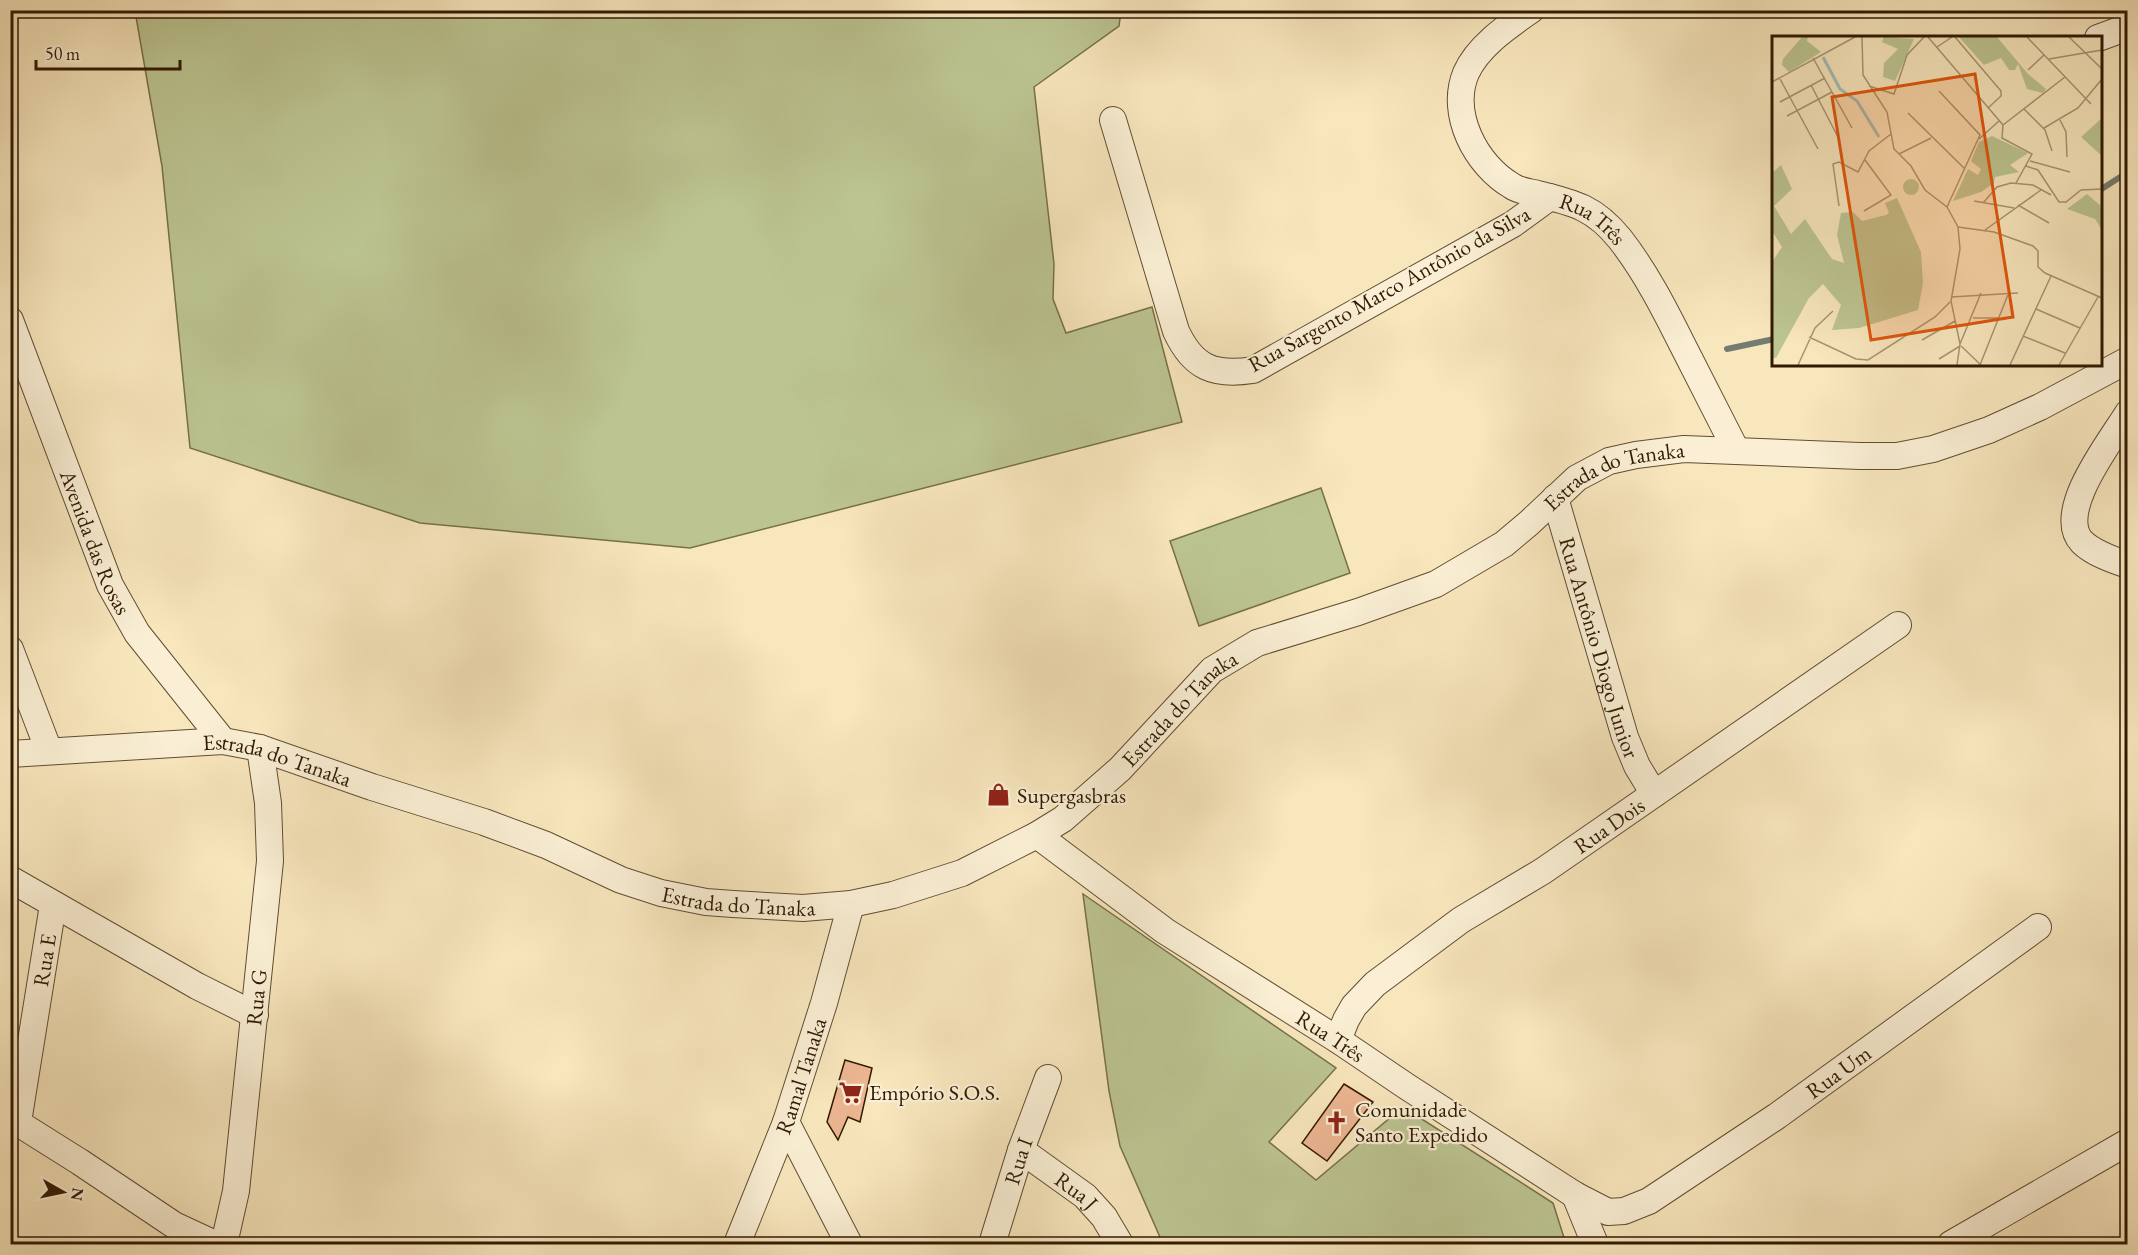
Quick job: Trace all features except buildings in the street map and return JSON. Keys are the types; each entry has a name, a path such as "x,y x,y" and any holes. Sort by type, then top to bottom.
{"street":[{"name":"Rua Três","path":"1531,10 1482,50 1466,73 1462,93 1462,118 1471,142 1486,165 1513,187 1582,206 1606,222 1621,239 1659,299 1736,450"},
{"path":"2102,36 2127,27"},
{"name":"Rua Sargento Marco Antônio da Silva","path":"1113,120 1176,331 1184,348 1197,360 1222,372 1253,370 1513,224 1550,197"},
{"name":"Avenida das Rosas","path":"10,320 110,585 137,633 223,741"},
{"name":"Estrada do Tanaka","path":"10,754 223,741 260,748 372,787 484,822 546,845 621,880 661,892 706,902 803,908 850,904 893,896 962,873 1038,835 1063,819 1120,769 1212,670 1257,643 1358,612 1436,584 1504,544 1577,478 1609,461 1684,449 1896,456 1933,449 1989,430 2030,412 2127,360"},
{"path":"2127,413 2084,486 2074,514 2076,531 2083,543 2127,566"},
{"name":"Rua Antônio Diogo Junior","path":"1555,498 1625,736 1637,766 1654,794"},
{"name":"Rua Dois","path":"1338,1040 1354,1006 1376,984 1461,920 1543,871 1898,625"},
{"path":"10,649 49,751"},
{"name":"Rua G","path":"224,1245 236,1191 270,861 268,803 260,748"},
{"name":"Rua Três","path":"1038,835 1165,931 1338,1040 1575,1195 1608,1212 1617,1213 1633,1208"},
{"path":"10,879 197,986 255,1015"},
{"name":"Ramal Tanaka","path":"737,1245 786,1122 824,1003 850,904"},
{"name":"Rua E","path":"14,1120 53,905"},
{"name":"Rua Um","path":"1633,1208 1649,1201 1778,1116 2038,927"},
{"name":"Rua I","path":"992,1245 1021,1150 1048,1078"},
{"path":"14,1120 174,1225 215,1245"},
{"path":"786,1122 849,1245"},
{"path":"1951,1245 2127,1142"},
{"name":"Rua J","path":"1021,1150 1085,1196 1104,1217 1120,1245"},
{"path":"1575,1195 1595,1245"}],"green space":[{"path":"135,11 1121,11 1119,26 1034,87 1054,264 1053,299 1066,333 1152,307 1182,422 690,548 420,523 190,448 162,166"},
{"path":"1321,488 1350,573 1199,626 1170,541"},
{"path":"1083,894 1336,1068 1269,1142 1316,1180 1403,1107 1553,1203 1566,1244 1163,1244 1120,1146 1109,1091"}],"waterway":[{"path":"2102,189 2128,172"},
{"path":"1727,349 1772,339"}],"place":[{"name":"Supergasbras","path":"999,795"},
{"name":"Empório S.O.S.","path":"851,1092"},
{"name":"Comunidade Santo Expedido","path":"1337,1122"}]}
